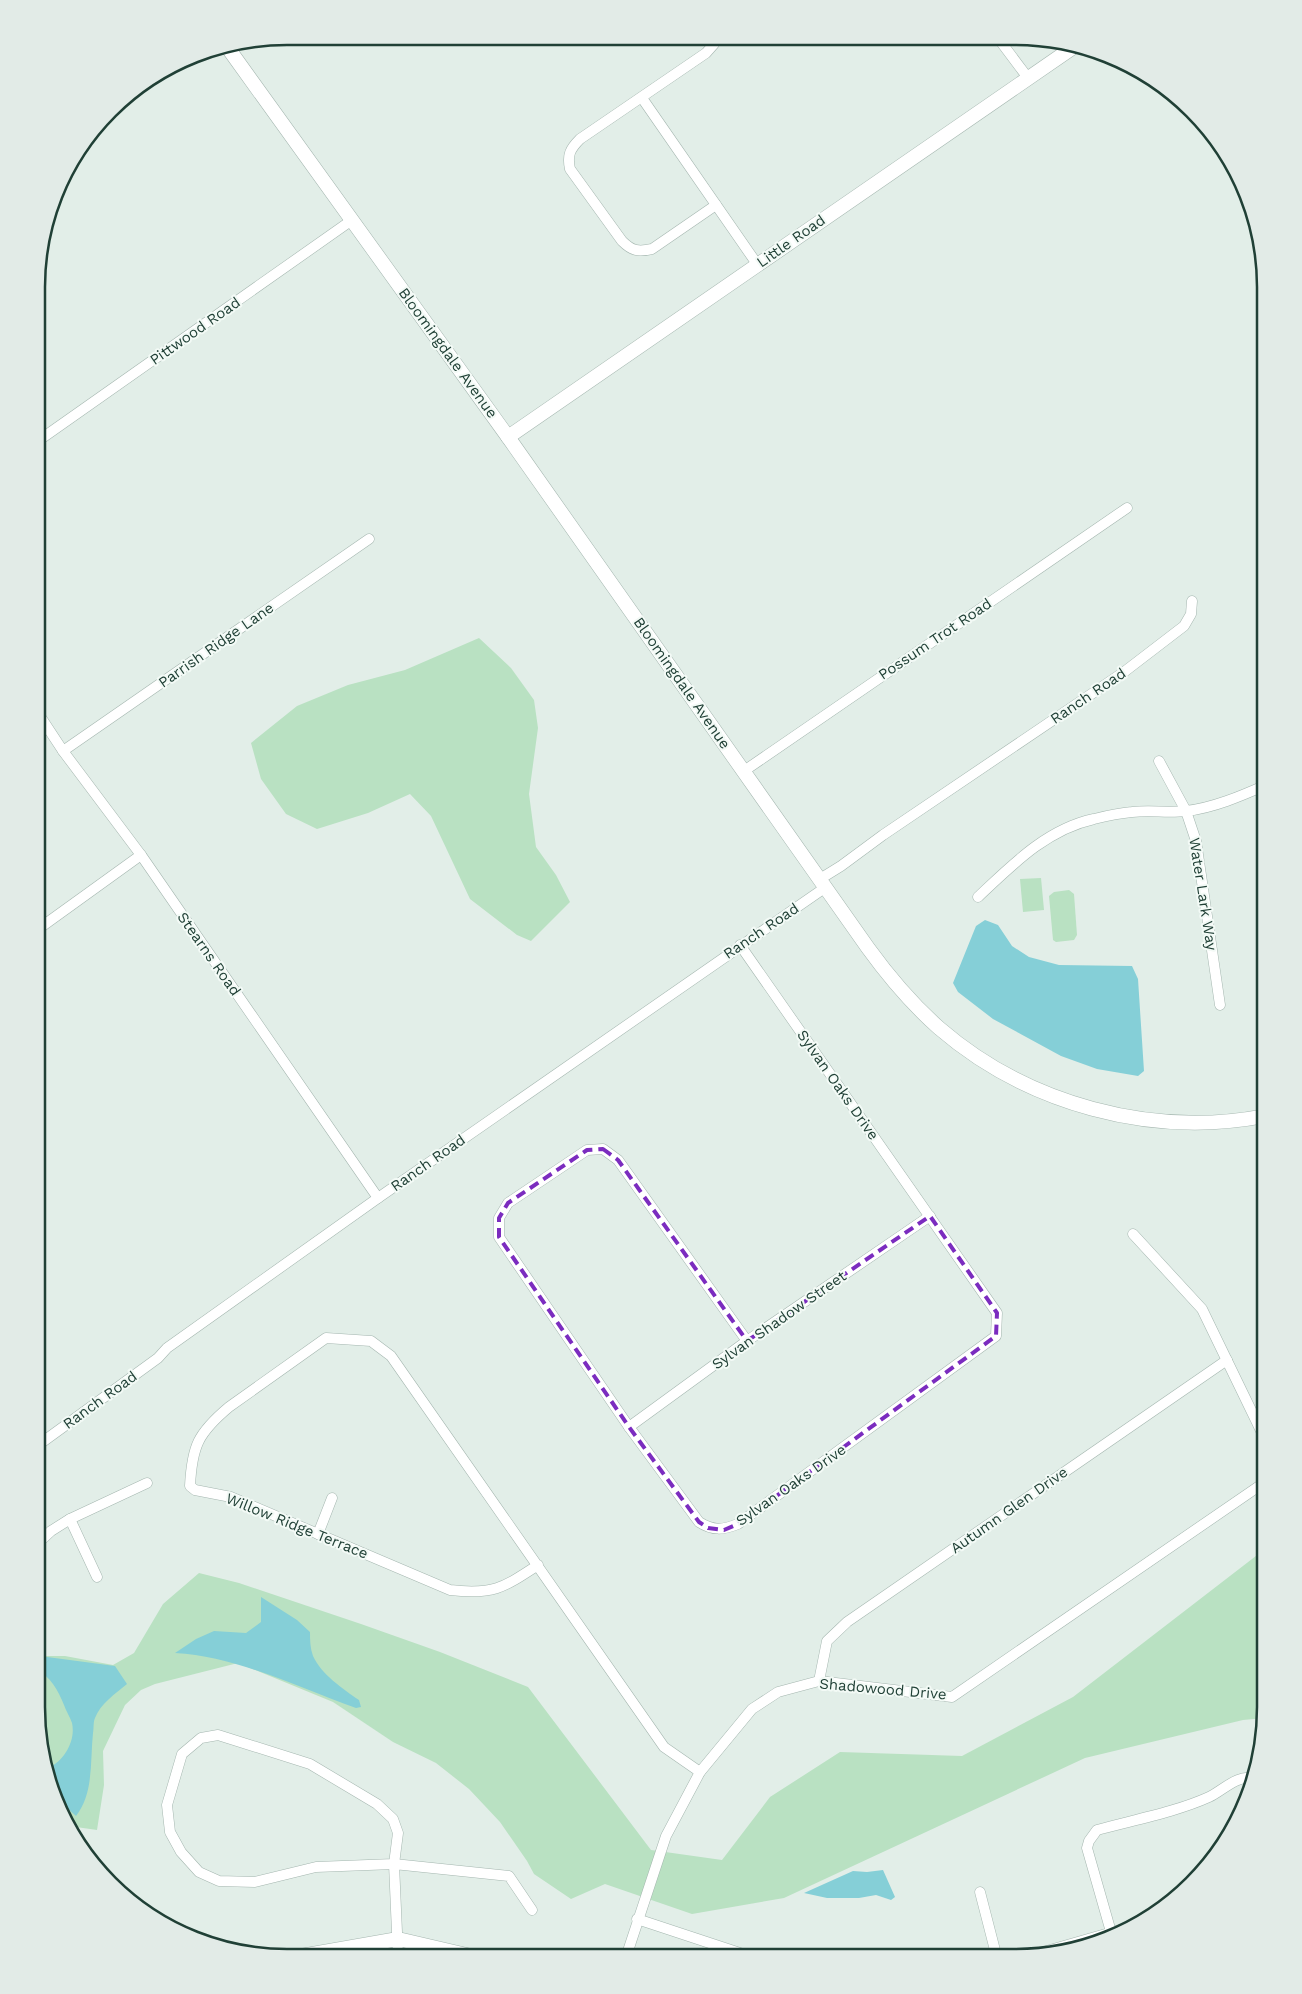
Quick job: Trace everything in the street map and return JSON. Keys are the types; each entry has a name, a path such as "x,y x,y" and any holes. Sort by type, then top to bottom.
{"street":[{"path":"713,45 706,53 580,139 572,148 568,158 570,169 622,241 631,250 652,249 716,205"},
{"path":"1003,45 1028,78"},
{"name":"Little Road","path":"508,437 1068,51"},
{"name":"Bloomingdale Avenue","path":"231,52 508,437 883,968 914,1004 960,1045 1011,1077 1075,1104 1143,1119 1207,1122 1257,1117"},
{"path":"642,98 757,264"},
{"name":"Pittwood Road","path":"45,436 352,220"},
{"name":"Possum Trot Road","path":"744,771 1127,508"},
{"name":"Parrish Ridge Lane","path":"63,751 369,539"},
{"name":"Ranch Road","path":"45,1440 145,1367 167,1348 740,945 883,835 1124,672 1184,626 1191,614 1192,602"},
{"name":"Stearns Road","path":"45,724 63,751 141,855 378,1198"},
{"name":"Water Lark Way","path":"1159,761 1186,811 1196,841 1220,1005"},
{"path":"978,897 1012,865 1037,845 1061,831 1092,819 1132,812 1186,811 1257,789"},
{"path":"45,924 141,855"},
{"name":"Sylvan Oaks Drive","path":"740,945 997,1313 996,1336 738,1524 724,1530 708,1528 699,1522 629,1428 499,1237 499,1218 508,1202 587,1150 603,1150 618,1160 747,1341"},
{"name":"Sylvan Shadow Street","path":"629,1428 747,1341 930,1216"},
{"path":"1133,1234 1202,1309 1257,1422"},
{"name":"Willow Ridge Terrace","path":"538,1565 513,1582 490,1591 472,1593 450,1590 231,1497 195,1490 190,1486 192,1460 200,1437 228,1407 326,1338 371,1341 391,1356 538,1565 664,1747 700,1772"},
{"name":"Autumn Glen Drive","path":"819,1681 827,1641 847,1622 1227,1360"},
{"path":"45,1536 70,1519 147,1483"},
{"name":"Shadowood Drive","path":"628,1949 666,1836 700,1772 752,1709 778,1692 819,1681 952,1697 1257,1487"},
{"path":"318,1534 332,1498"},
{"path":"70,1519 97,1577"},
{"path":"398,1949 394,1864 398,1833 393,1819 377,1804 310,1764 218,1735 201,1738 182,1754 167,1805 170,1832 181,1852 199,1872 219,1881 256,1882 316,1867 394,1864 509,1876 532,1910"},
{"path":"1110,1929 1087,1848 1092,1834 1097,1830 1200,1801 1246,1777"},
{"path":"980,1892 995,1949"},
{"path":"637,1919 728,1949"},
{"path":"342,1949 398,1939 441,1949"}],"highlighted area":[{"path":"603,1149 618,1160 747,1341 930,1216 997,1313 996,1336 738,1524 724,1530 708,1528 699,1522 629,1427 499,1237 499,1218 508,1203 587,1150"}],"green space":[{"path":"479,638 511,668 534,700 538,728 529,794 536,847 556,875 570,902 531,941 517,935 470,899 431,816 410,794 368,813 317,829 286,814 261,779 251,743 297,706 348,685 405,670"},
{"path":"1041,878 1044,910 1023,912 1020,879"},
{"path":"1069,890 1074,894 1077,935 1074,940 1056,942 1053,940 1049,896 1054,892"},
{"path":"1257,1555 1256,1719 1243,1720 1085,1758 784,1898 692,1914 605,1884 571,1899 534,1874 500,1822 469,1789 436,1763 393,1742 333,1702 238,1663 155,1684 141,1690 125,1705 103,1751 104,1785 97,1830 77,1827 58,1785 47,1738 45,1656 65,1656 113,1665 134,1653 163,1604 199,1573 239,1583 440,1652 528,1687 651,1850 722,1860 770,1797 840,1752 962,1756 1073,1697"}],"water":[{"path":"985,920 998,925 1012,946 1029,957 1059,965 1132,966 1138,979 1144,1071 1138,1076 1097,1069 1061,1056 993,1019 958,992 953,983 976,926"},
{"path":"261,1597 297,1620 310,1632 311,1650 321,1669 333,1681 359,1700 361,1707 356,1708 244,1666 198,1655 175,1653 196,1639 214,1631 246,1633 261,1622"},
{"path":"45,1657 115,1666 127,1684 104,1703 95,1718 88,1787 82,1807 76,1816 67,1808 52,1766 68,1749 73,1730 72,1723 62,1699 45,1675"},
{"path":"883,1870 895,1897 891,1900 876,1895 859,1898 827,1898 804,1893 853,1871"}]}
